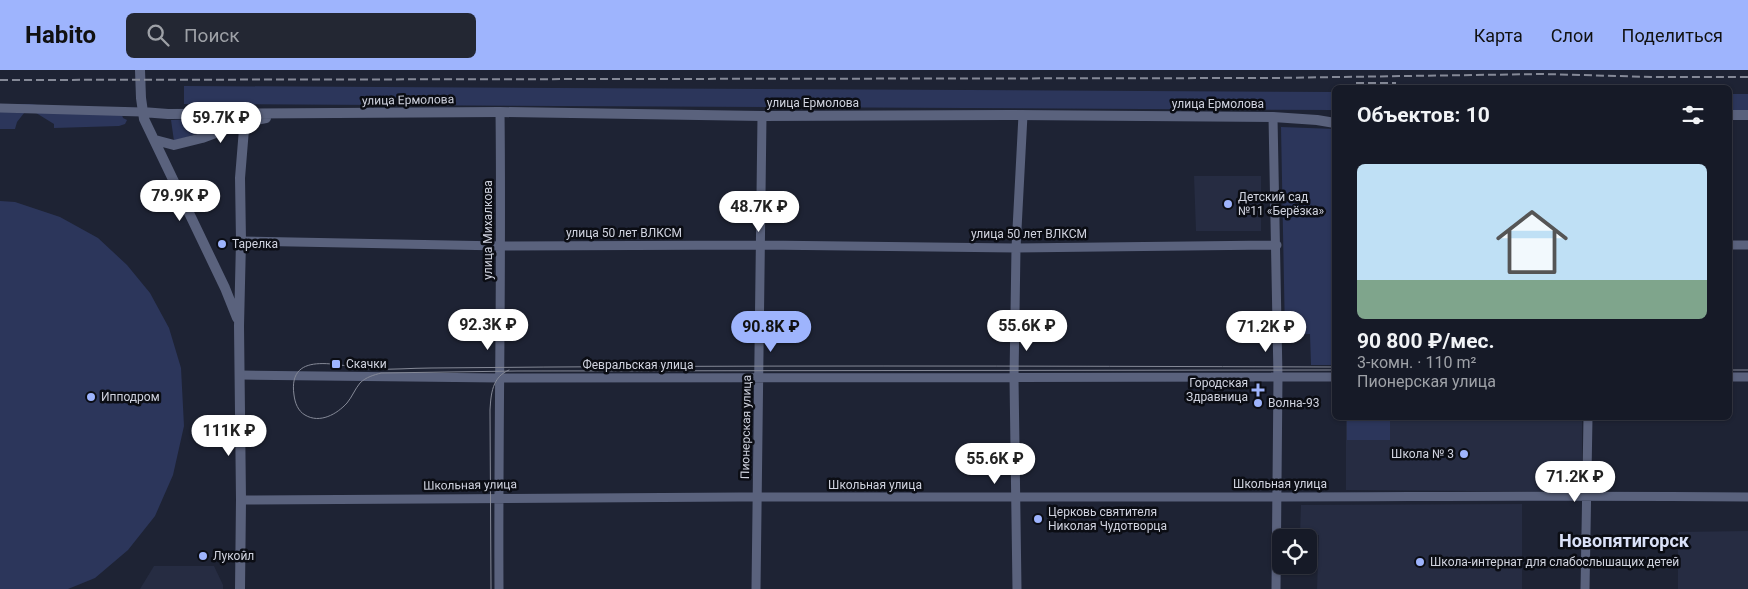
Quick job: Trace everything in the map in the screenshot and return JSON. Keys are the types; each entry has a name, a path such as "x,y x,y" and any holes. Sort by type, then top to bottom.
{"street":[{"path":"140,70 142,112 225,288 239,326"},
{"name":"улица Ермолова","path":"0,108 168,114 500,112 762,116 1023,115 1273,117 1332,122"},
{"name":"улица Михалкова","path":"499,589 499,378 502,246 500,112"},
{"path":"232,113 238,117 244,129 240,178 242,241 239,326 241,375 240,589"},
{"name":"улица Ермолова","path":"155,140 174,146 242,123 290,114"},
{"path":"1017,589 1014,378 1016,248 1023,115"},
{"path":"1732,115 1748,115"},
{"name":"Пионерская улица","path":"756,589 762,116"},
{"path":"1273,117 1278,377 1276,589"},
{"name":"улица 50 лет ВЛКСМ","path":"242,241 502,246 760,245 1016,248 1276,245"},
{"path":"1732,245 1748,245"},
{"name":"Февральская улица","path":"241,375 499,378 1332,378"},
{"path":"1732,377 1748,377"},
{"path":"1585,589 1588,420"},
{"name":"Школьная улица","path":"241,500 498,497 1587,495 1748,497"}],"shaded area":[{"path":"184,86 1332,92 1332,110 184,104"},
{"path":"1732,94 1748,94 1748,111 1732,111"},
{"path":"0,104 29,104 122,115 127,120 125,124 119,126 54,128 54,124 28,108 17,122 15,129 0,129"},
{"path":"218,118 226,120 225,125 174,141 171,120"},
{"path":"1281,127 1332,129 1332,365 1311,365 1310,334 1285,335"},
{"name":"Детский сад №11 «Берёзка»","path":"1194,176 1261,176 1261,231 1196,231"},
{"name":"Ипподpом","path":"0,201 15,202 60,217 98,238 127,265 150,293 169,328 181,368 184,426 173,475 155,516 128,550 95,578 68,589 0,589"},
{"name":"Школа № 3","path":"1346,420 1582,420 1582,492 1346,490"},
{"path":"1347,420 1390,420 1390,440 1347,440"},
{"name":"Школа-интернат для слабослышащих детей","path":"1522,504 1522,589 1317,589 1319,535 1317,535 1317,529 1300,529 1301,505"},
{"path":"1748,531 1748,589 1678,589 1678,532"},
{"path":"154,566 214,566 223,589 140,589"}],"tram line":[{"path":"1332,367 770,366 378,369 320,364 308,365 299,371 294,380 294,395 300,411 311,418 322,418 333,414 347,403 362,381 370,376 381,373 517,371 1332,370"},
{"path":"491,589 490,404 496,382 503,373 509,370"},
{"path":"1732,370 1748,370"}],"railway":[{"path":"0,80 1272,78 1543,74 1748,77"},
{"path":"1356,83 1396,83"}],"place":[{"name":"Детский сад №11 «Берёзка»","path":"1228,204"},
{"name":"Тарелка","path":"222,244"},
{"name":"Скачки","path":"336,364"},
{"name":"Городская Здравница","path":"1258,390"},
{"name":"Ипподpом","path":"91,397"},
{"name":"Волна-93","path":"1258,403"},
{"name":"Школа № 3","path":"1464,454"},
{"name":"Церковь святителя Николая Чудотворца","path":"1038,519"},
{"name":"Лукойл","path":"203,556"},
{"name":"Школа-интернат для слабослышащих детей","path":"1420,562"}],"district":[{"name":"Новопятигорск","path":"1624,540"}]}
